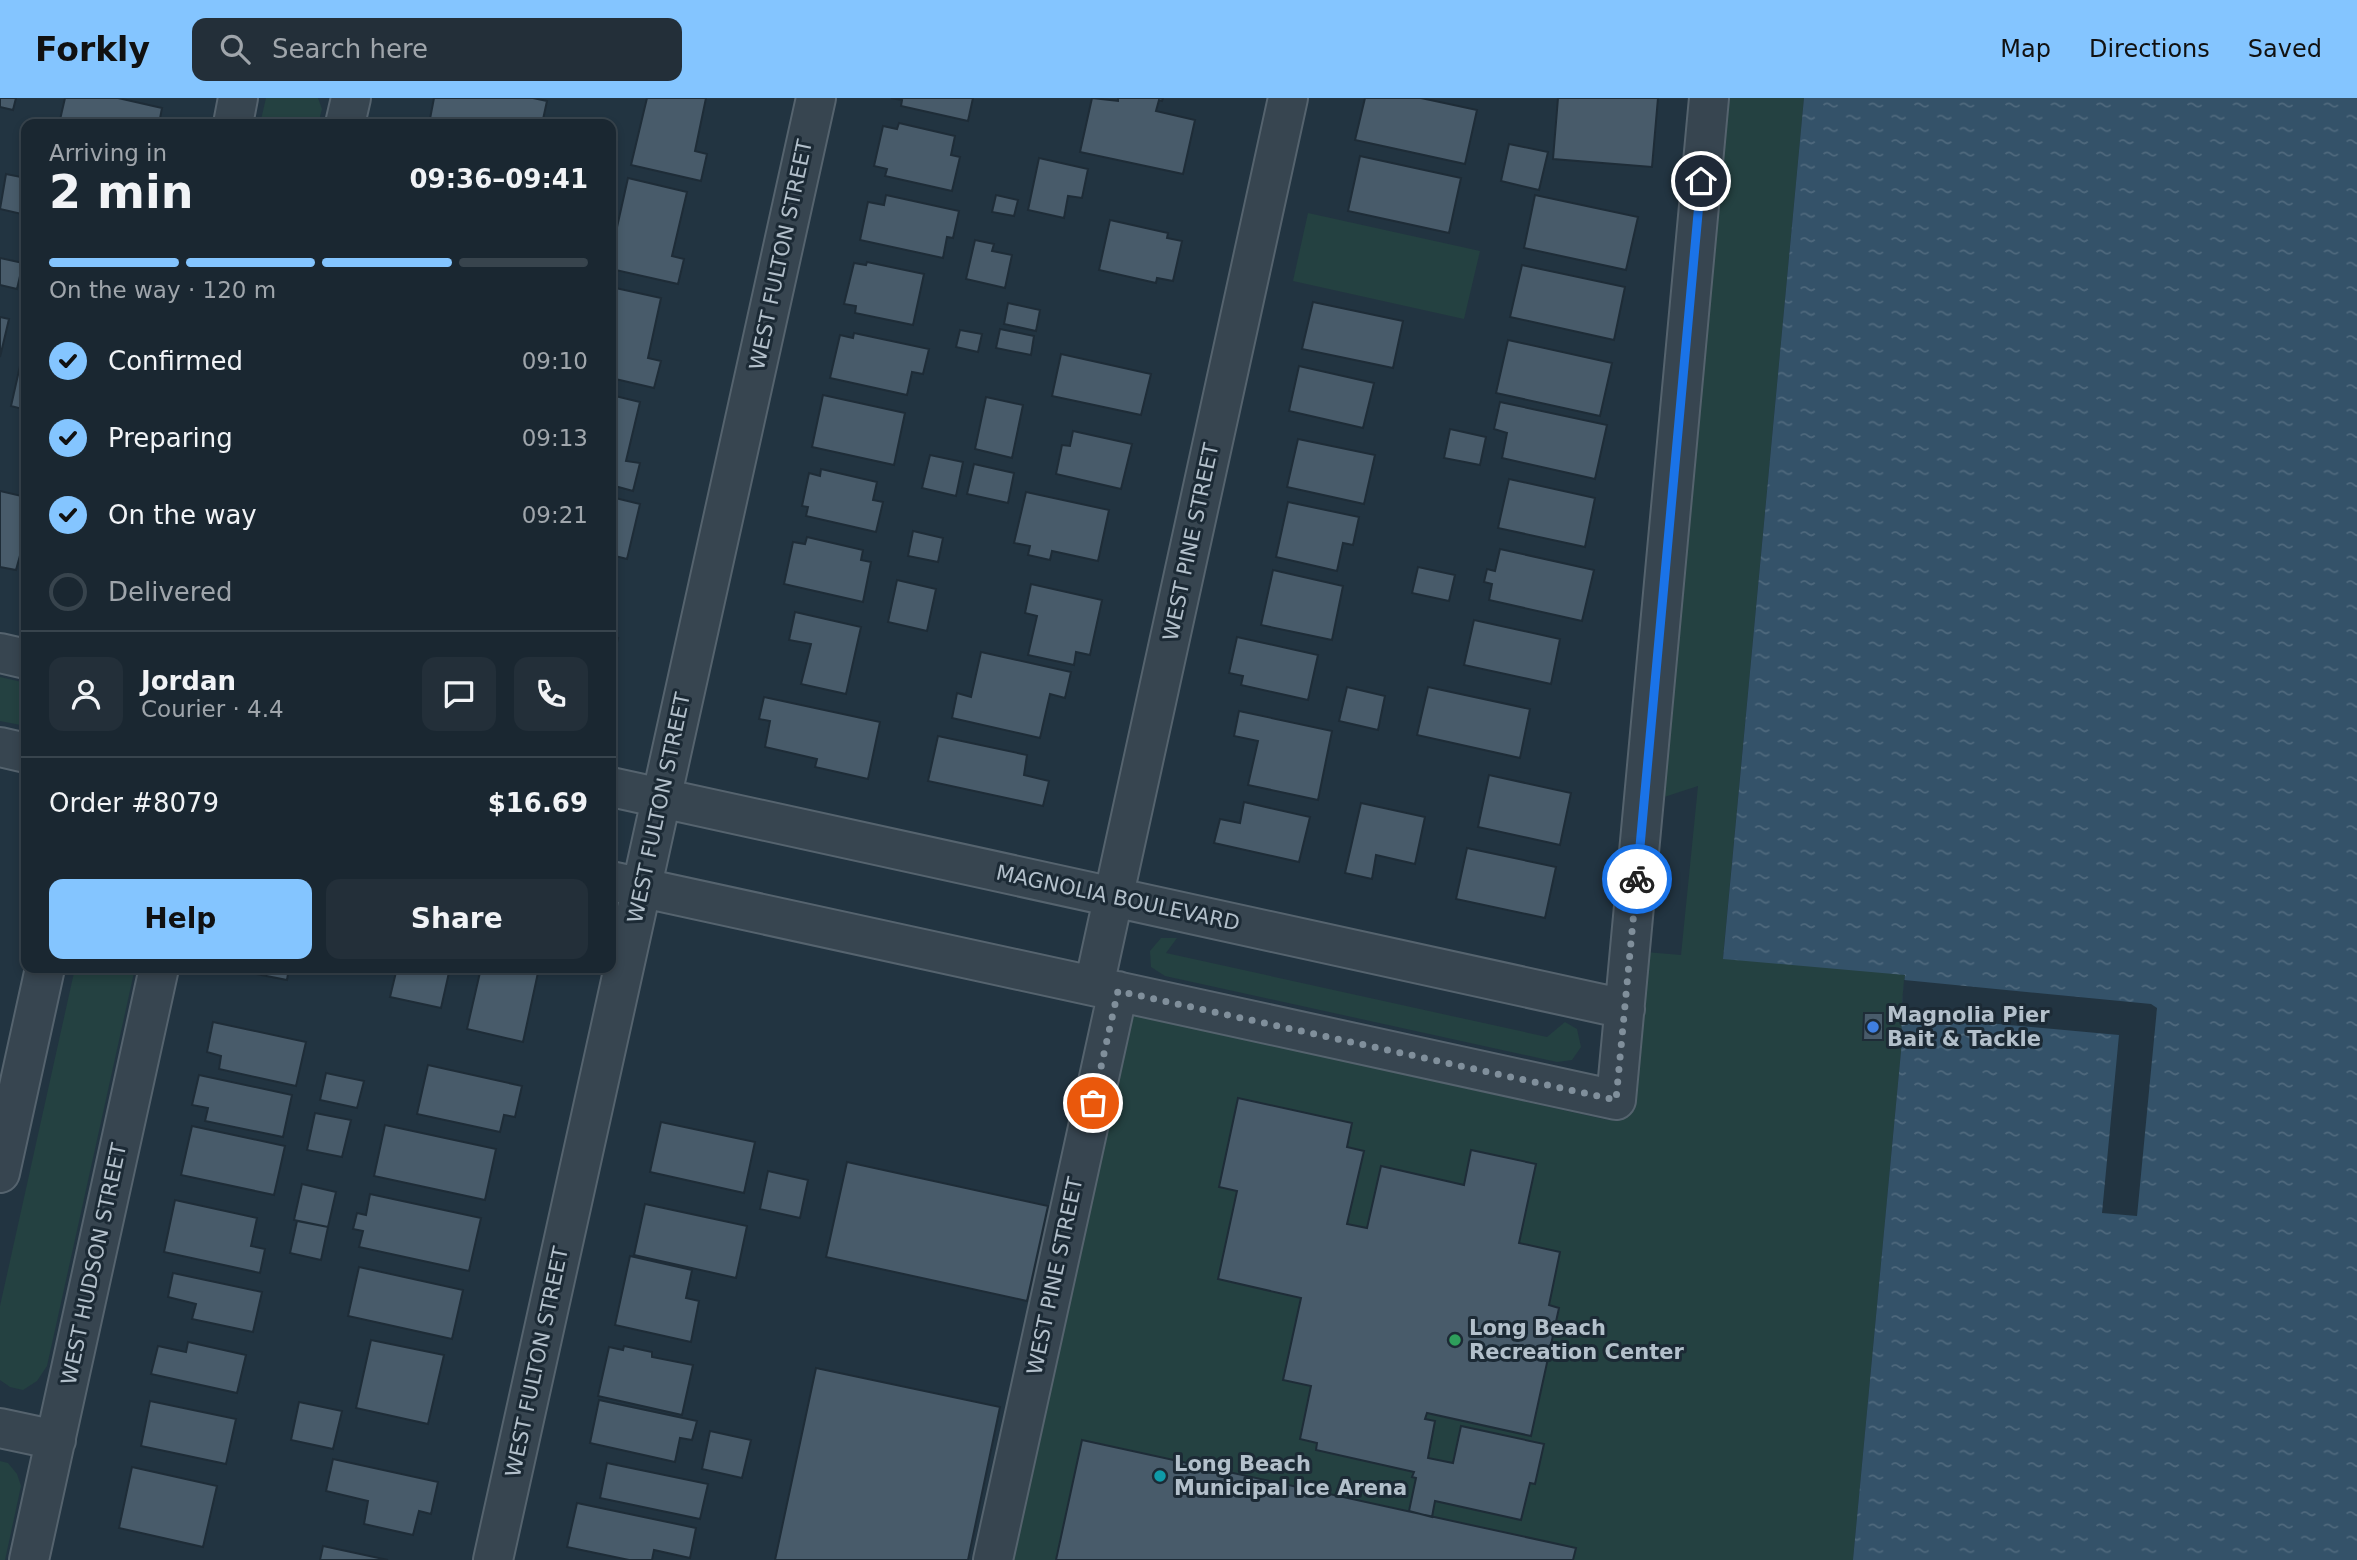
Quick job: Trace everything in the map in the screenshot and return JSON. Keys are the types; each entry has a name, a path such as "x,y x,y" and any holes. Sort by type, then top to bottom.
{"street":[{"path":"234,119 238,98"},
{"path":"346,119 351,98"},
{"name":"WEST FULTON STREET","path":"616,935 626,884 662,798 816,98"},
{"name":"WEST PINE STREET","path":"993,1560 1106,989 1114,897 1288,98"},
{"path":"626,884 1616,1100 1709,98"},
{"path":"0,653 21,658"},
{"path":"0,747 21,752"},
{"name":"MAGNOLIA BOULEVARD","path":"616,788 1625,1009"},
{"path":"0,1173 45,973"},
{"name":"WEST HUDSON STREET","path":"29,1560 158,973"},
{"name":"WEST FULTON STREET","path":"494,1560 609,973"},
{"path":"0,1428 56,1440"}],"green space":[{"path":"266,98 318,98 322,109 319,119 261,119"},
{"name":"Long Beach Recreation Center","path":"1724,98 1804,98 1723,958 1905,974 1901,1015 1902,1041 1853,1560 988,1560 1108,1009 1608,1120 1622,950 1681,955 1698,786 1658,799"},
{"path":"1308,213 1480,251 1464,319 1293,281"},
{"path":"0,677 21,682 21,725 0,721"},
{"path":"1161,938 1177,938 1166,953 1547,1037 1565,1022 1577,1029 1581,1047 1572,1060 1557,1062 1165,976 1151,967 1150,951"},
{"path":"74,973 134,973 47,1366 37,1381 23,1390 10,1387 0,1380 0,1306"},
{"path":"0,1461 8,1463 17,1474 21,1486 5,1560 0,1560"}],"water":[{"path":"1804,98 2357,98 2357,1560 1853,1560 1902,1041 1901,1015 1905,975 1723,959"}],"pier":[{"path":"1904,980 2151,1004 2157,1008 2137,1216 2102,1213 2119,1035 1901,1015"}],"building":[{"path":"0,98 16,98 13,110 0,107"},
{"path":"65,98 118,98 162,108 160,119 60,119"},
{"path":"434,98 533,98 547,101 543,119 430,119"},
{"path":"647,98 706,98 695,151 707,154 701,181 631,165"},
{"path":"891,98 973,98 968,121 901,106 902,100"},
{"path":"1092,98 1118,101 1118,98 1163,98 1162,101 1159,100 1156,111 1195,120 1183,174 1080,152"},
{"path":"1365,98 1421,98 1477,110 1465,164 1355,140"},
{"path":"1558,98 1658,98 1652,167 1553,159"},
{"path":"899,123 955,136 951,155 960,157 952,191 885,176 887,169 874,166 883,126 897,129"},
{"path":"1509,144 1548,152 1539,190 1501,181"},
{"path":"1360,156 1461,178 1449,233 1348,211"},
{"path":"1039,158 1088,169 1082,198 1068,196 1064,218 1028,210"},
{"path":"6,174 21,177 21,214 0,209"},
{"path":"628,178 687,192 672,256 684,259 678,284 616,270 616,232"},
{"path":"886,195 959,211 953,238 947,237 943,258 860,240 868,202 884,205"},
{"path":"996,195 1018,200 1014,216 992,212"},
{"path":"1535,195 1638,217 1626,270 1524,248"},
{"path":"1110,220 1168,233 1167,238 1182,241 1173,281 1157,278 1156,283 1099,270"},
{"path":"975,240 994,244 992,251 1012,255 1005,288 966,279"},
{"path":"0,258 21,263 17,289 0,285"},
{"path":"867,262 924,274 913,325 855,313 856,306 844,304 854,263 866,265"},
{"path":"1522,265 1625,287 1614,340 1510,317"},
{"path":"616,288 661,298 648,358 661,361 654,388 616,379"},
{"path":"1313,302 1403,321 1393,368 1302,349"},
{"path":"1008,303 1040,310 1036,331 1004,324"},
{"path":"0,317 9,319 0,357"},
{"path":"1000,329 1034,336 1031,355 996,348"},
{"path":"960,330 982,334 978,352 956,347"},
{"path":"854,333 929,349 923,374 912,372 907,395 830,378 840,335 853,338"},
{"path":"1508,340 1612,363 1600,416 1496,393"},
{"path":"1061,354 1151,374 1141,415 1052,396"},
{"path":"20,366 21,366 21,409 11,406"},
{"path":"1299,366 1374,383 1363,428 1289,411"},
{"path":"823,395 905,413 894,465 812,447"},
{"path":"616,396 640,402 626,461 640,463 633,491 616,486"},
{"path":"986,397 1023,405 1012,458 975,449"},
{"path":"1500,402 1607,425 1595,479 1502,458 1507,433 1494,429"},
{"path":"1450,429 1486,437 1480,465 1444,458"},
{"path":"1073,431 1132,444 1121,489 1056,474 1062,445 1070,446"},
{"path":"1298,439 1375,455 1364,504 1287,487"},
{"path":"930,455 963,462 956,496 922,488"},
{"path":"974,464 1014,473 1008,503 967,494"},
{"path":"821,469 877,482 873,500 883,502 876,532 806,516 808,507 802,506 809,473 820,476"},
{"path":"1509,479 1595,498 1585,547 1498,528"},
{"path":"0,491 21,496 21,552 16,570 0,567"},
{"path":"1026,492 1109,510 1098,561 1052,551 1050,560 1028,555 1030,546 1014,543"},
{"path":"616,498 640,504 627,559 616,556"},
{"path":"1288,502 1359,517 1353,545 1343,543 1337,571 1276,557"},
{"path":"913,531 943,538 938,562 908,556"},
{"path":"807,537 863,550 861,560 871,562 863,602 784,584 793,542 805,544"},
{"path":"1500,549 1594,570 1582,621 1489,600 1492,584 1484,582 1487,569 1495,571"},
{"path":"1418,567 1455,575 1449,601 1412,593"},
{"path":"1273,570 1343,586 1332,640 1261,625"},
{"path":"897,580 936,589 927,631 888,622"},
{"path":"1031,584 1102,600 1090,655 1076,652 1074,665 1028,655 1037,616 1025,613"},
{"path":"795,612 861,627 846,694 801,684 811,644 789,640"},
{"path":"1474,620 1560,639 1551,684 1464,665"},
{"path":"1237,637 1318,655 1308,700 1241,685 1243,676 1229,673"},
{"path":"981,652 1071,672 1065,698 1050,694 1040,738 952,718 957,693 971,697"},
{"path":"1347,687 1385,696 1378,730 1339,721"},
{"path":"1428,687 1530,709 1520,758 1417,735"},
{"path":"764,697 880,722 868,779 815,767 817,759 765,747 770,721 759,719"},
{"path":"1239,711 1332,731 1318,800 1248,785 1258,741 1234,736"},
{"path":"938,736 1027,755 1024,775 1049,781 1043,806 928,781"},
{"path":"1489,775 1571,793 1560,845 1478,827"},
{"path":"1244,802 1310,817 1299,862 1214,843 1220,819 1240,823"},
{"path":"1361,803 1425,817 1415,864 1376,855 1372,879 1345,873"},
{"path":"1467,848 1556,867 1545,918 1456,899"},
{"path":"252,973 288,973 287,980"},
{"path":"396,973 449,973 441,1008 390,997"},
{"path":"480,973 538,973 523,1042 467,1029"},
{"name":"Magnolia Pier Bait & Tackle","path":"1864,1013 1883,1013 1883,1040 1863,1040"},
{"path":"213,1022 306,1042 296,1086 219,1069 221,1056 207,1052"},
{"path":"428,1065 522,1086 515,1117 504,1115 500,1132 417,1114"},
{"path":"326,1073 364,1081 357,1108 320,1100"},
{"path":"199,1075 292,1095 283,1137 205,1121 208,1108 192,1105"},
{"path":"1238,1098 1352,1123 1347,1147 1364,1151 1347,1224 1367,1228 1381,1166 1464,1185 1471,1150 1536,1164 1519,1243 1560,1252 1549,1305 1559,1308 1531,1436 1427,1413 1425,1419 1435,1421 1428,1458 1453,1463 1461,1426 1544,1444 1535,1484 1530,1483 1521,1520 1435,1501 1432,1517 1409,1511 1416,1478 1412,1477 1414,1472 1316,1450 1317,1443 1300,1439 1311,1386 1283,1380 1301,1298 1218,1279 1237,1191 1219,1187"},
{"path":"315,1113 351,1120 342,1157 307,1150"},
{"path":"661,1122 755,1142 744,1193 650,1172"},
{"path":"385,1125 496,1149 485,1200 374,1176"},
{"path":"192,1126 285,1146 274,1195 181,1175"},
{"path":"847,1162 1048,1206 1027,1301 826,1257"},
{"path":"768,1171 808,1180 800,1218 760,1209"},
{"path":"302,1184 336,1192 328,1227 294,1220"},
{"path":"370,1194 481,1218 469,1271 359,1247 363,1231 353,1229 357,1213 366,1215"},
{"path":"175,1200 257,1218 251,1246 265,1249 260,1273 164,1252"},
{"path":"645,1204 747,1226 736,1278 634,1255"},
{"path":"297,1221 328,1227 321,1260 290,1253"},
{"path":"630,1256 692,1270 686,1298 699,1301 691,1342 615,1325"},
{"path":"359,1267 463,1290 452,1339 348,1316"},
{"path":"173,1273 262,1292 253,1332 192,1319 196,1304 168,1297"},
{"path":"371,1340 444,1355 428,1424 356,1408"},
{"path":"188,1342 246,1355 237,1393 151,1374 158,1346 186,1352"},
{"path":"624,1346 652,1352 652,1357 693,1365 682,1415 598,1396 609,1347 623,1350"},
{"path":"816,1368 1000,1407 968,1560 775,1560"},
{"path":"599,1400 697,1421 692,1440 680,1438 675,1462 590,1443"},
{"path":"150,1401 236,1419 226,1464 141,1446"},
{"path":"299,1402 342,1411 333,1449 291,1440"},
{"path":"710,1431 751,1440 742,1478 702,1469"},
{"name":"Long Beach Municipal Ice Arena","path":"1082,1440 1576,1548 1573,1560 1056,1560"},
{"path":"333,1459 438,1482 431,1514 419,1511 413,1535 364,1524 368,1501 326,1491"},
{"path":"607,1463 708,1484 700,1519 600,1498"},
{"path":"132,1467 217,1486 203,1547 119,1528"},
{"path":"577,1503 696,1528 690,1558 654,1550 652,1560 629,1560 567,1547"},
{"path":"323,1546 388,1560 320,1560"}],"way so far":[{"path":"1093,1103 1118,991 1616,1100 1637,879"}],"place":[{"name":"Magnolia Pier Bait & Tackle","path":"1873,1027"},
{"name":"Long Beach Recreation Center","path":"1455,1340"},
{"name":"Long Beach Municipal Ice Arena","path":"1160,1476"}],"route":[{"path":"1637,879 1701,181"}]}
